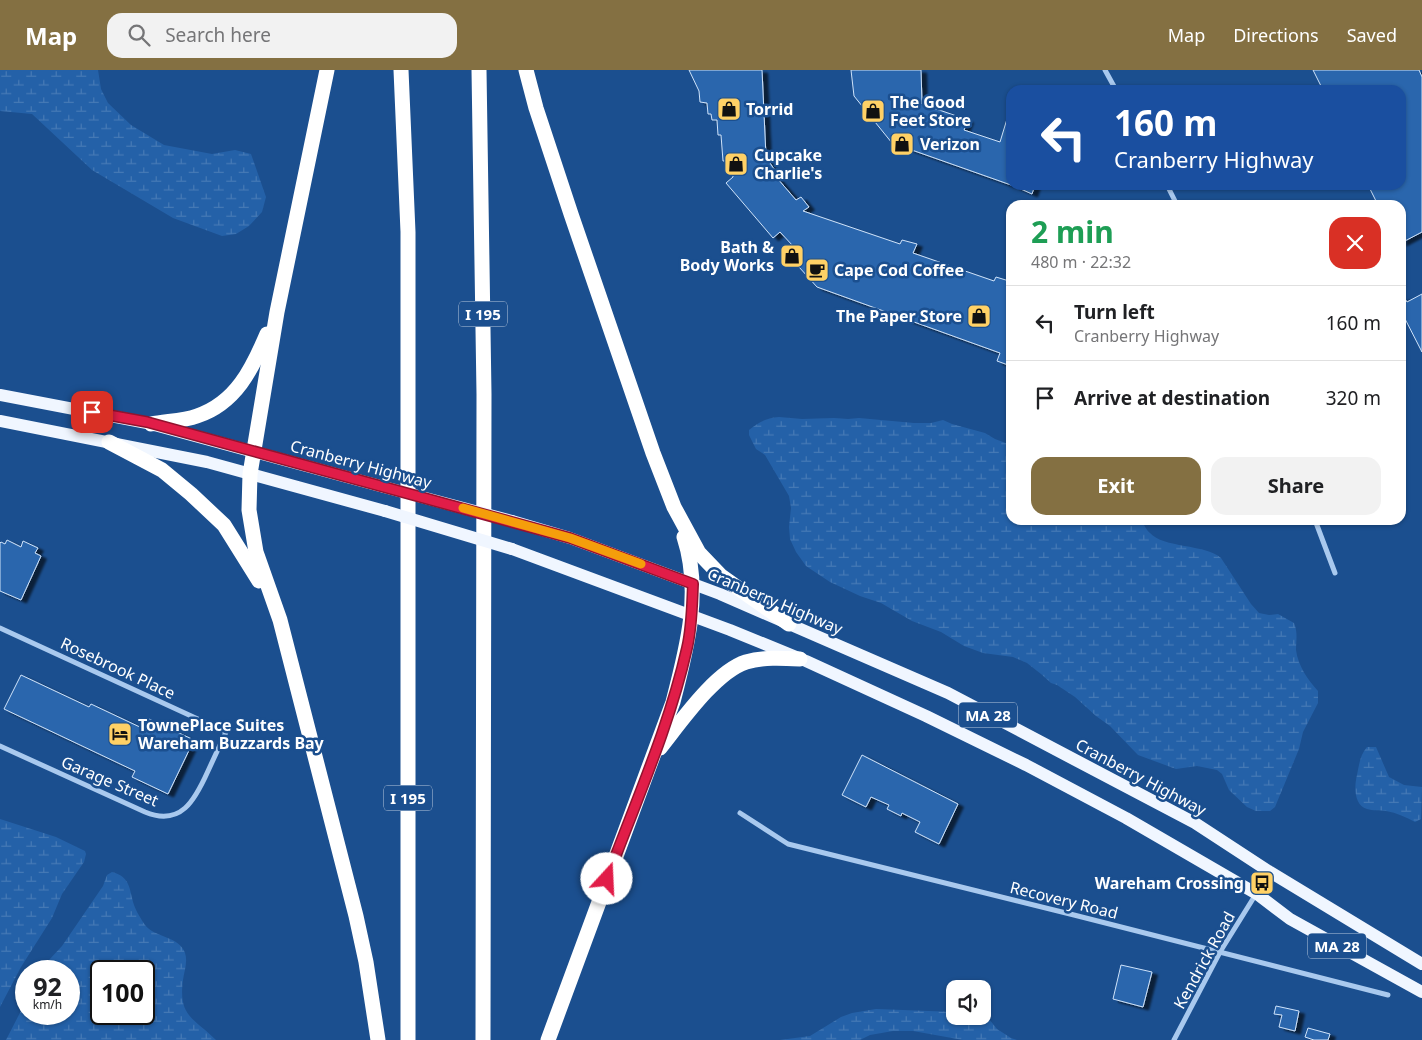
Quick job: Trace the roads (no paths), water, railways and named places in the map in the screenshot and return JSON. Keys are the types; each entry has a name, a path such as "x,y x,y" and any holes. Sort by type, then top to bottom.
{"highway":[{"path":"327,70 277,312 250,474 249,510 256,552 280,620 356,916 366,962 378,1040"},
{"name":"I 195","path":"401,70 408,232 408,1040"},
{"name":"I 195","path":"478,70 484,394 484,1040"},
{"path":"526,70 536,108 571,214 653,453 688,548 693,584 692,616 687,647 673,702 548,1040"},
{"path":"152,424 198,416 212,409 237,391 248,374 277,312"},
{"path":"109,442 162,470 224,525 248,562 280,620"},
{"path":"674,507 698,552 721,576 789,624"},
{"path":"652,757 701,697 735,666 766,658 800,659"}],"main road":[{"name":"Cranberry Highway","path":"0,395 152,424 384,487 570,538 693,584 948,693 1195,823 1270,872 1422,964"},
{"name":"MA 28","path":"0,421 208,462 385,511 512,549 692,616 800,659 926,716 1026,765 1126,818 1257,894 1290,919 1422,992"}],"street":[{"path":"1105,70 1113,85"},
{"path":"1317,525 1335,573"},
{"name":"Rosebrook Place","path":"0,628 226,732"},
{"name":"Garage Street","path":"0,746 151,815 166,816 180,812 194,800 226,732"},
{"name":"Recovery Road","path":"740,813 788,844 1388,995"},
{"name":"Kendrick Road","path":"1174,1040 1220,952 1270,872"}],"place":[{"name":"Torrid","path":"729,109"},
{"name":"The Good Feet Store","path":"873,111"},
{"name":"Verizon","path":"902,144"},
{"name":"Cupcake Charlie's","path":"736,164"},
{"name":"Bath & Body Works","path":"792,256"},
{"name":"Cape Cod Coffee","path":"817,270"},
{"name":"The Paper Store","path":"979,316"},
{"name":"TownePlace Suites Wareham Buzzards Bay","path":"120,734"},
{"name":"Wareham Crossing","path":"1262,883"}]}
